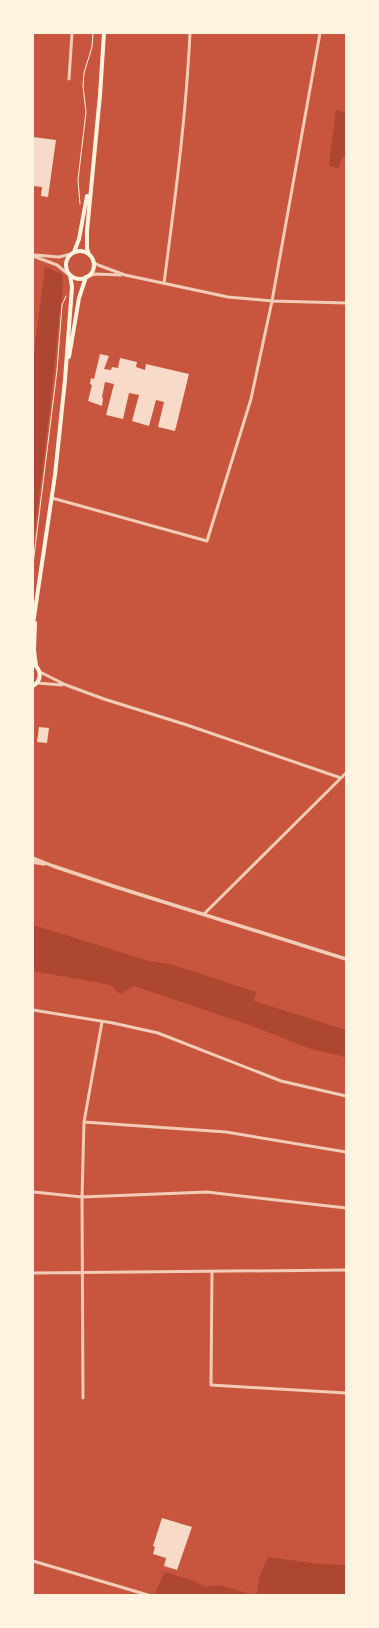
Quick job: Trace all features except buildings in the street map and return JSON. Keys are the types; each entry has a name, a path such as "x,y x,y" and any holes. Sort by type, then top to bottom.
{"main road":[{"path":"65,380 79,298 87,277 91,273 93,267 93,262 87,248 87,231 100,95 104,33"},
{"path":"33,624 52,498 65,380 72,287 66,262 79,240 92,172"},
{"path":"72,253 81,251 89,255"},
{"path":"69,274 78,279 87,277"},
{"path":"34,686 40,678 40,672 35,665 35,614"}],"street":[{"path":"69,79 72,33"},
{"path":"164,284 183,135 188,86 190,33"},
{"path":"52,498 207,541 251,399 272,301 320,33"},
{"path":"33,255 59,257 72,253"},
{"path":"33,255 57,265 69,274"},
{"path":"93,262 125,275 228,297 272,301 346,303"},
{"path":"87,277 95,274 125,275"},
{"path":"40,672 66,685 341,778"},
{"path":"34,686 47,683 66,685"},
{"path":"204,914 346,773"},
{"path":"33,858 53,866 346,959"},
{"path":"33,862 53,866"},
{"path":"33,1010 158,1033 281,1081 346,1096"},
{"path":"83,1398 82,1197 84,1122 102,1022"},
{"path":"84,1122 226,1132 346,1152"},
{"path":"34,1192 82,1197 207,1192 346,1208"},
{"path":"33,1273 346,1270"},
{"path":"212,1272 211,1385 346,1393"},
{"path":"33,1561 148,1595"}],"path":[{"path":"81,206 78,180 86,112 83,86 84,73 92,47 93,33"},
{"path":"33,564 57,370 62,305"}],"shaded area":[{"path":"336,110 346,112 346,157 342,157 338,169 329,165"},
{"path":"45,267 62,274 63,287 50,408 33,542 33,360"},
{"path":"33,925 149,961 170,964 256,992 254,1001 346,1030 346,1057 311,1049 255,1027 134,986 120,994 111,985 33,971"},
{"path":"268,1557 319,1564 346,1565 346,1595 253,1595 257,1593 259,1578"},
{"path":"165,1572 191,1580 205,1587 220,1585 253,1595 154,1595"}]}
